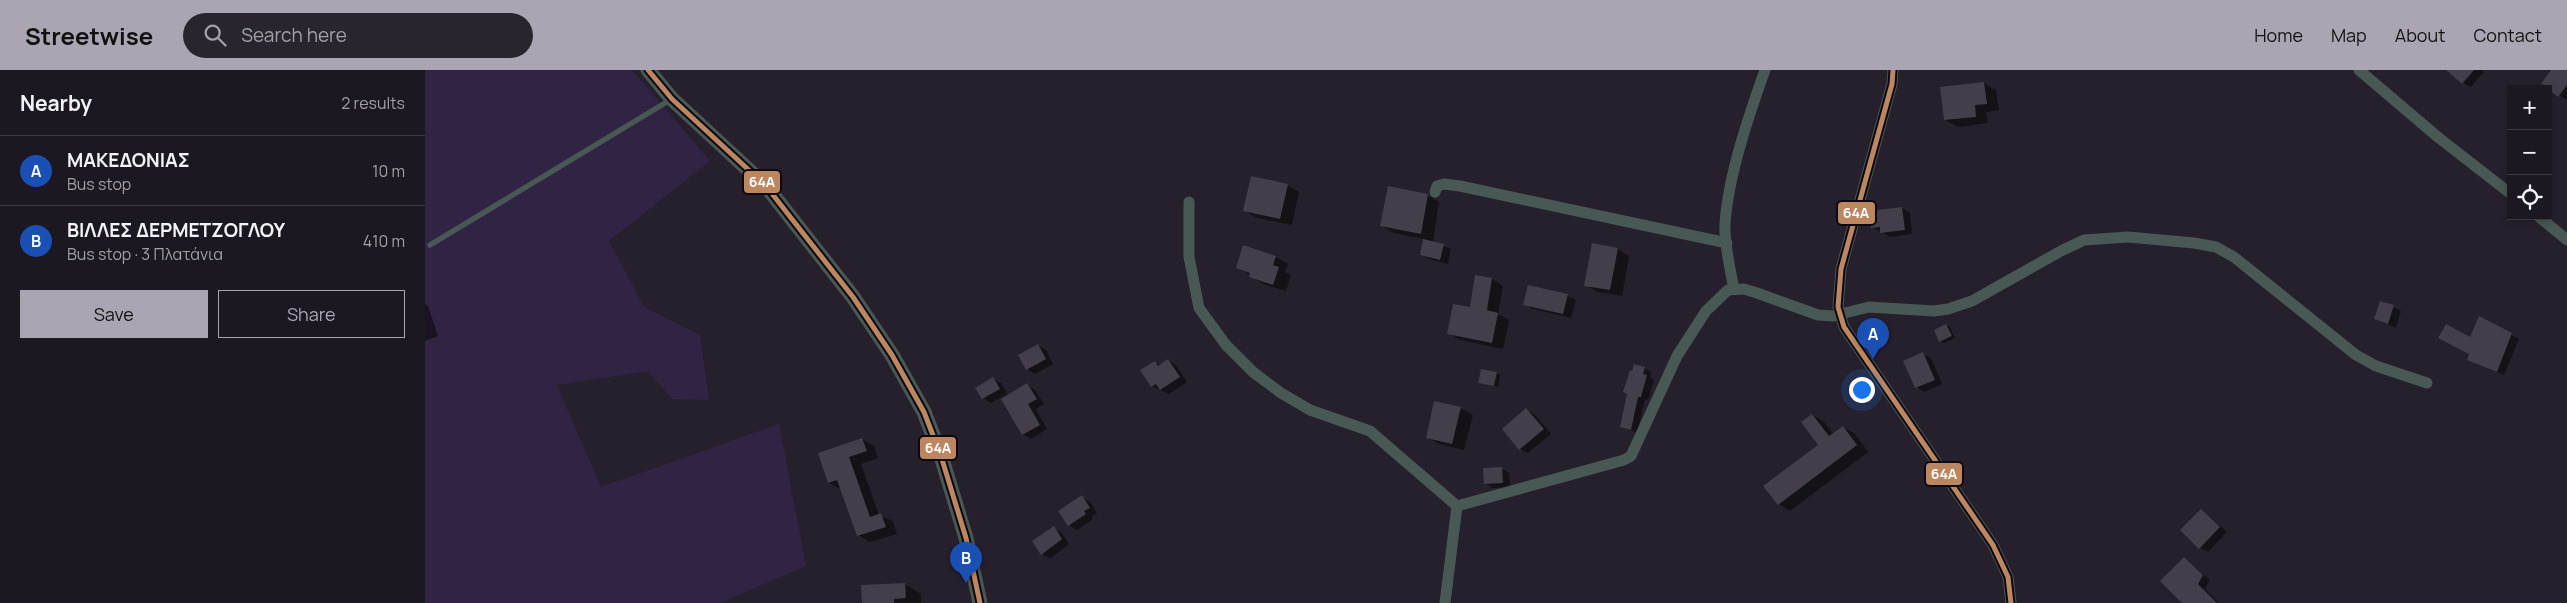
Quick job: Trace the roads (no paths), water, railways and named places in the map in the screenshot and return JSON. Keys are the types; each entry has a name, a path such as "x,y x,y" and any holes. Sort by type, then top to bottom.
{"street":[{"path":"648,70 672,99 766,186 853,297 892,355 924,412 941,456 966,538 980,603"},
{"path":"1734,289 1727,243 1726,219 1740,148 1765,70"},
{"path":"1893,70 1893,84 1841,269 1838,290 1839,314 1861,354 1993,545 2008,577 2011,603"},
{"path":"2359,70 2439,138 2507,191"},
{"path":"1435,192 1437,186 1444,184 1460,186 1727,243"},
{"path":"1189,202 1189,257 1199,308 1226,345 1253,372 1281,393 1310,410 1370,431 1457,506"},
{"path":"2543,220 2567,240"},
{"path":"1457,506 1624,460 1631,456 1677,356 1713,302 1721,295 1734,289 1757,293 1818,315 1839,314 1869,307 1933,311 1960,306 1986,295 2061,250 2084,240 2128,237 2194,243 2216,248 2235,257 2366,361 2427,383"},
{"path":"1445,603 1457,506"}],"lane":[{"path":"430,245 672,99"}],"place":[{"name":"ΜΑΚΕΔΟΝΙΑΣ","path":"1873,359"},
{"name":"ΒΙΛΛΕΣ ΔΕΡΜΕΤΖΟΓΛΟΥ","path":"966,583"}]}
